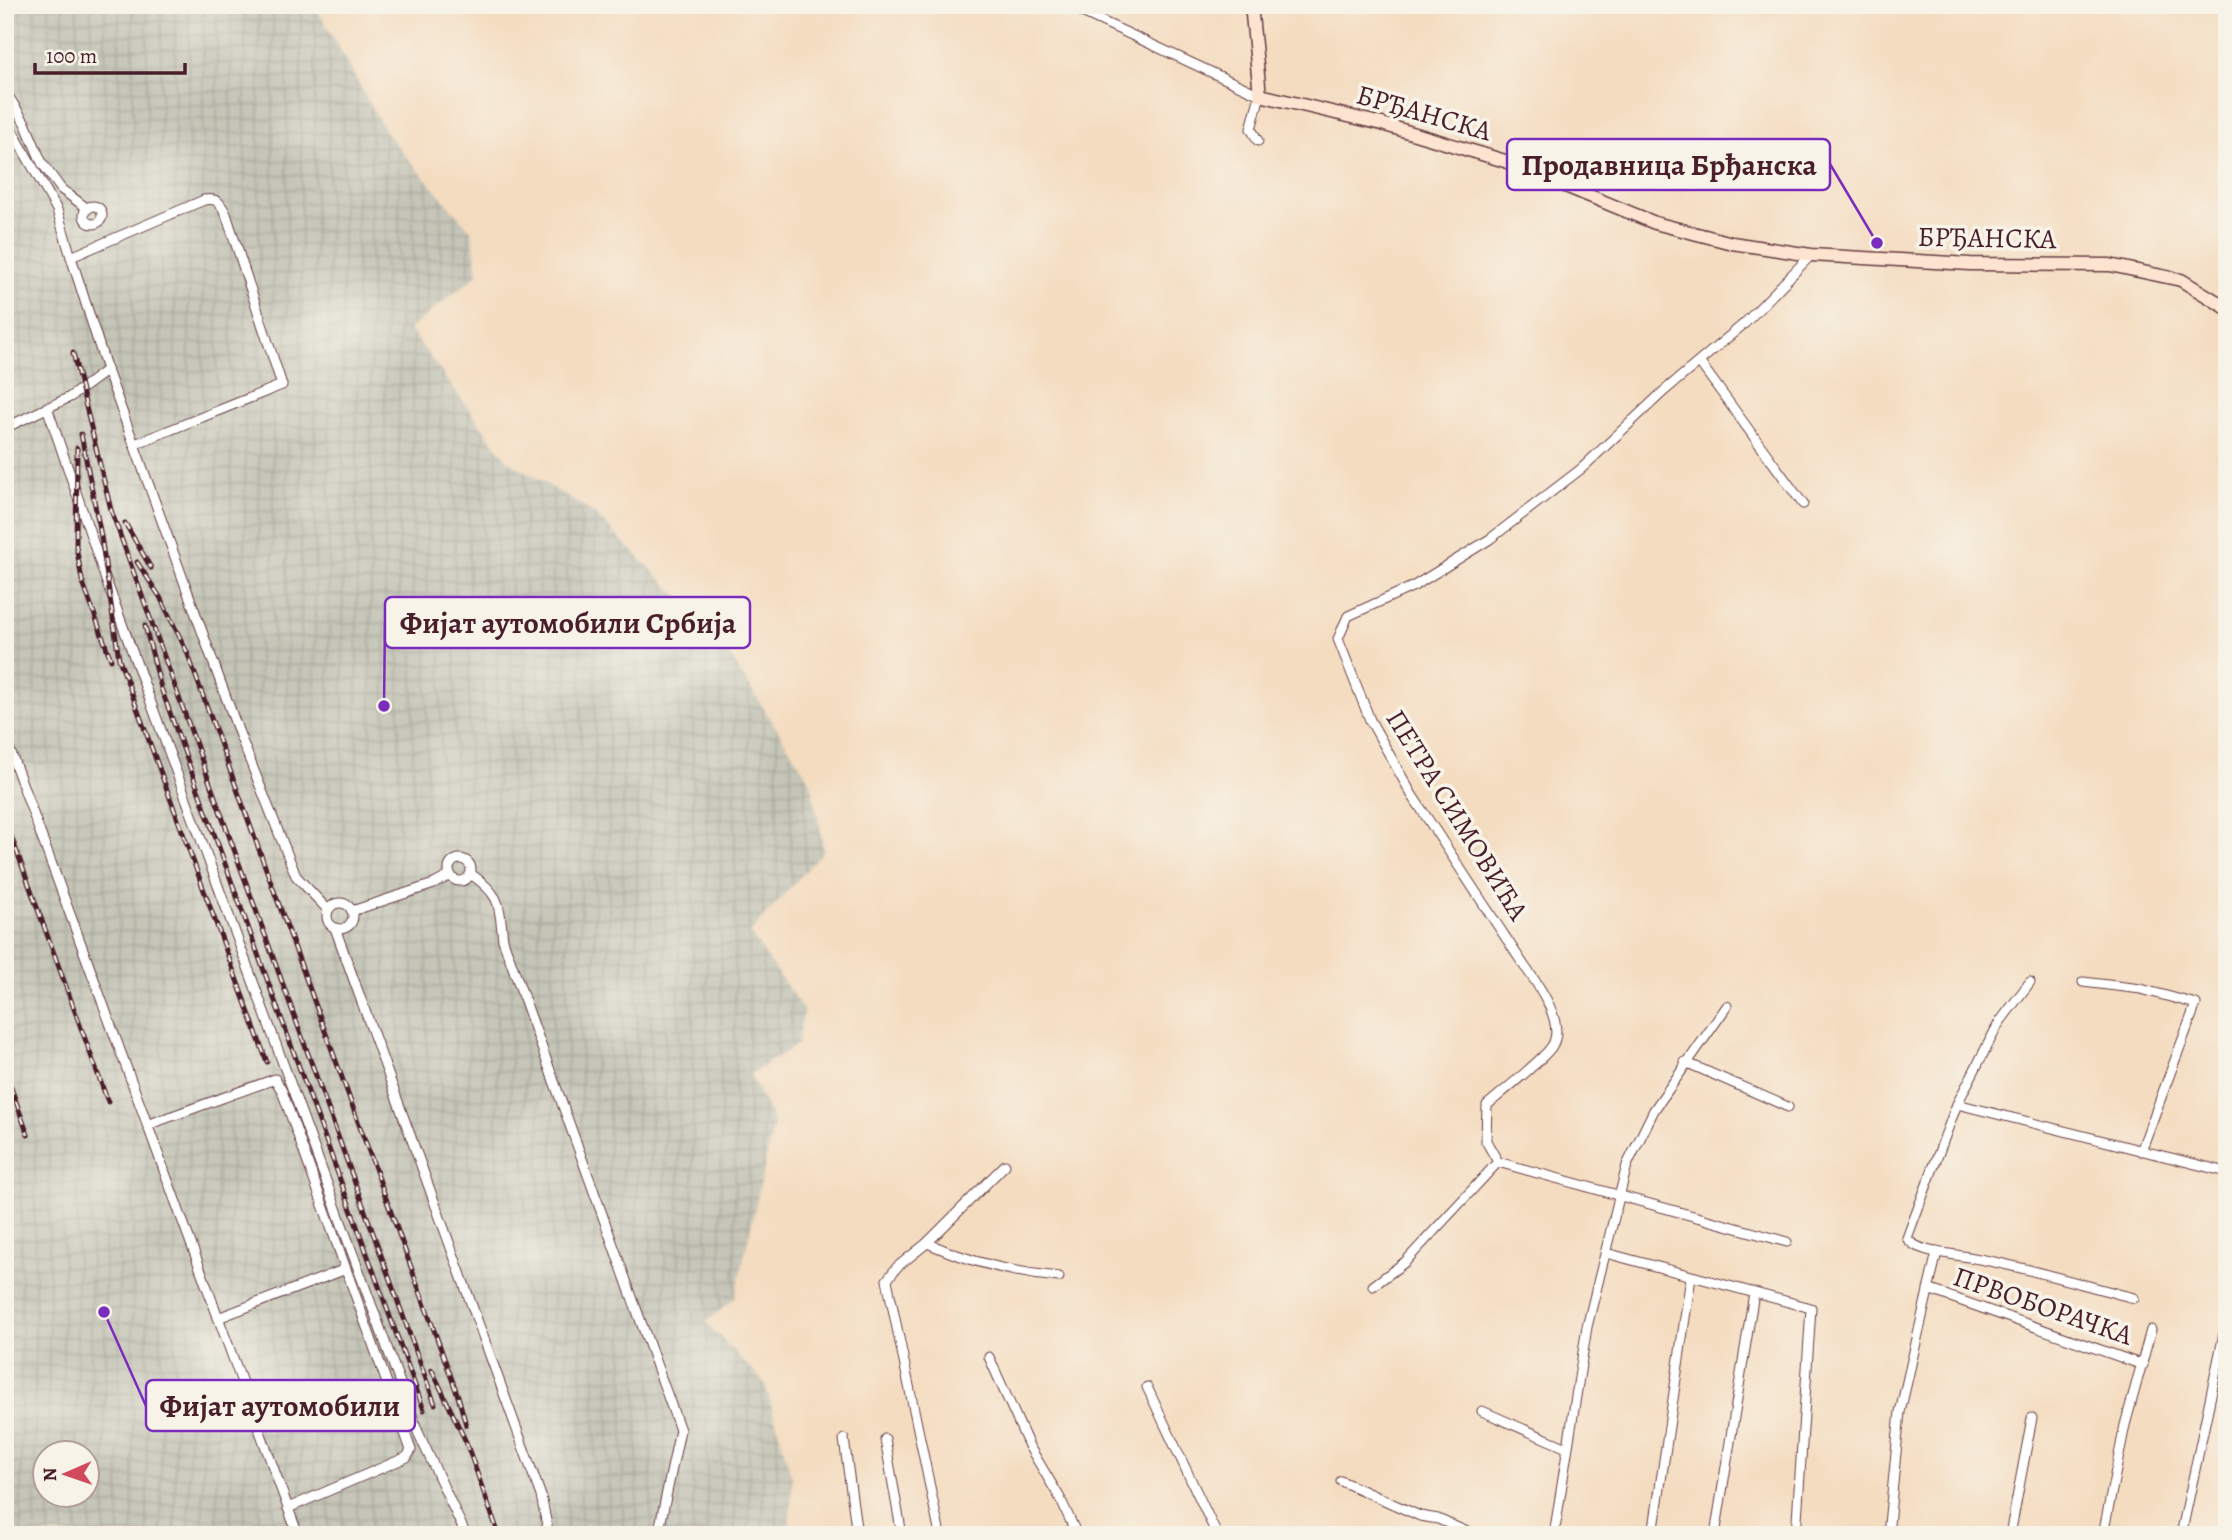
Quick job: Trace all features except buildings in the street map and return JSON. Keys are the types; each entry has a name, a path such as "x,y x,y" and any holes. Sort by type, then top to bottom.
{"street":[{"name":"БРЂАНСКА","path":"1067,5 1260,95 1382,124 1505,161 1655,223 1732,243 1811,255 1970,264 2110,265 2181,280 2227,308"},
{"path":"1251,5 1260,95 1251,128 1258,141"},
{"path":"5,92 25,123 48,171 61,189 88,209"},
{"path":"5,118 57,210 107,370 239,733 296,876 328,910 329,922 335,928 541,1496 550,1535"},
{"path":"71,257 204,200 213,198 220,202 226,214 282,385 135,444"},
{"name":"ПЕТРА СИМОВИЋА","path":"1498,1162 1486,1141 1487,1105 1553,1046 1555,1031 1545,992 1525,967 1412,795 1370,720 1338,639 1348,617 1414,586 1490,539 1561,485 1745,323 1811,255"},
{"path":"1700,363 1803,504"},
{"path":"5,428 70,397 107,370"},
{"path":"47,407 106,580 413,1419 466,1535"},
{"path":"5,737 298,1535"},
{"path":"451,876 451,865 459,860 469,864 471,874 492,889 498,899 503,940 680,1430 658,1535"},
{"path":"352,911 451,876 463,881 471,874"},
{"path":"328,910 338,903 346,905 352,911 352,919 347,926 335,928"},
{"path":"2029,982 1999,1023 1957,1104 1907,1238 1909,1242 1937,1252 1979,1258 2134,1298"},
{"path":"2083,982 2141,989 2196,1004 2141,1151"},
{"path":"1554,1535 1587,1327 1632,1154 1654,1110 1685,1062 1727,1006"},
{"path":"1685,1062 1788,1107"},
{"path":"147,1125 275,1079 282,1091 411,1450 407,1457 288,1508"},
{"path":"1957,1104 2227,1172"},
{"path":"1373,1286 1405,1262 1498,1162 1787,1242"},
{"path":"940,1535 887,1280 897,1266 927,1243 1005,1165"},
{"path":"927,1243 966,1260 1017,1273 1059,1277"},
{"path":"1888,1535 1900,1412 1937,1252"},
{"path":"1606,1253 1691,1278 1811,1308 1796,1535"},
{"path":"218,1318 346,1269"},
{"path":"1653,1535 1691,1278"},
{"name":"ПРВОБОРАЧКА","path":"1928,1290 2143,1365"},
{"path":"1715,1535 1754,1293"},
{"path":"2181,1535 2227,1320"},
{"name":"ПРВОБОРАЧКА","path":"2103,1535 2124,1425 2151,1329"},
{"path":"989,1357 1029,1446 1060,1498 1077,1535"},
{"path":"1147,1387 1217,1535"},
{"path":"1482,1411 1567,1448"},
{"path":"2010,1535 2032,1418"},
{"path":"844,1439 857,1535"},
{"path":"885,1439 902,1535"},
{"path":"1341,1481 1420,1516 1438,1520 1474,1535"}],"shaded area":[{"path":"5,5 315,5 386,133 472,232 478,274 409,329 507,460 595,514 714,631 811,782 824,850 750,933 804,1011 797,1045 750,1074 774,1123 735,1298 706,1322 765,1384 792,1478 789,1535 5,1535"}],"railway":[{"path":"73,353 111,510 435,1404"},
{"path":"81,434 101,536 119,659 267,1062"},
{"path":"77,448 76,546 82,580 111,660"},
{"path":"125,523 151,568"},
{"path":"137,562 160,597 187,652 458,1396 466,1425"},
{"path":"145,626 161,688 424,1410"},
{"path":"5,819 108,1102"},
{"path":"5,1071 28,1135"},
{"path":"432,1370 466,1442 499,1535"}],"place":[{"name":"Продавница Брђанска","path":"1877,243"},
{"name":"Фијат аутомобили Србија","path":"384,706"},
{"name":"Фијат аутомобили","path":"104,1312"}]}
